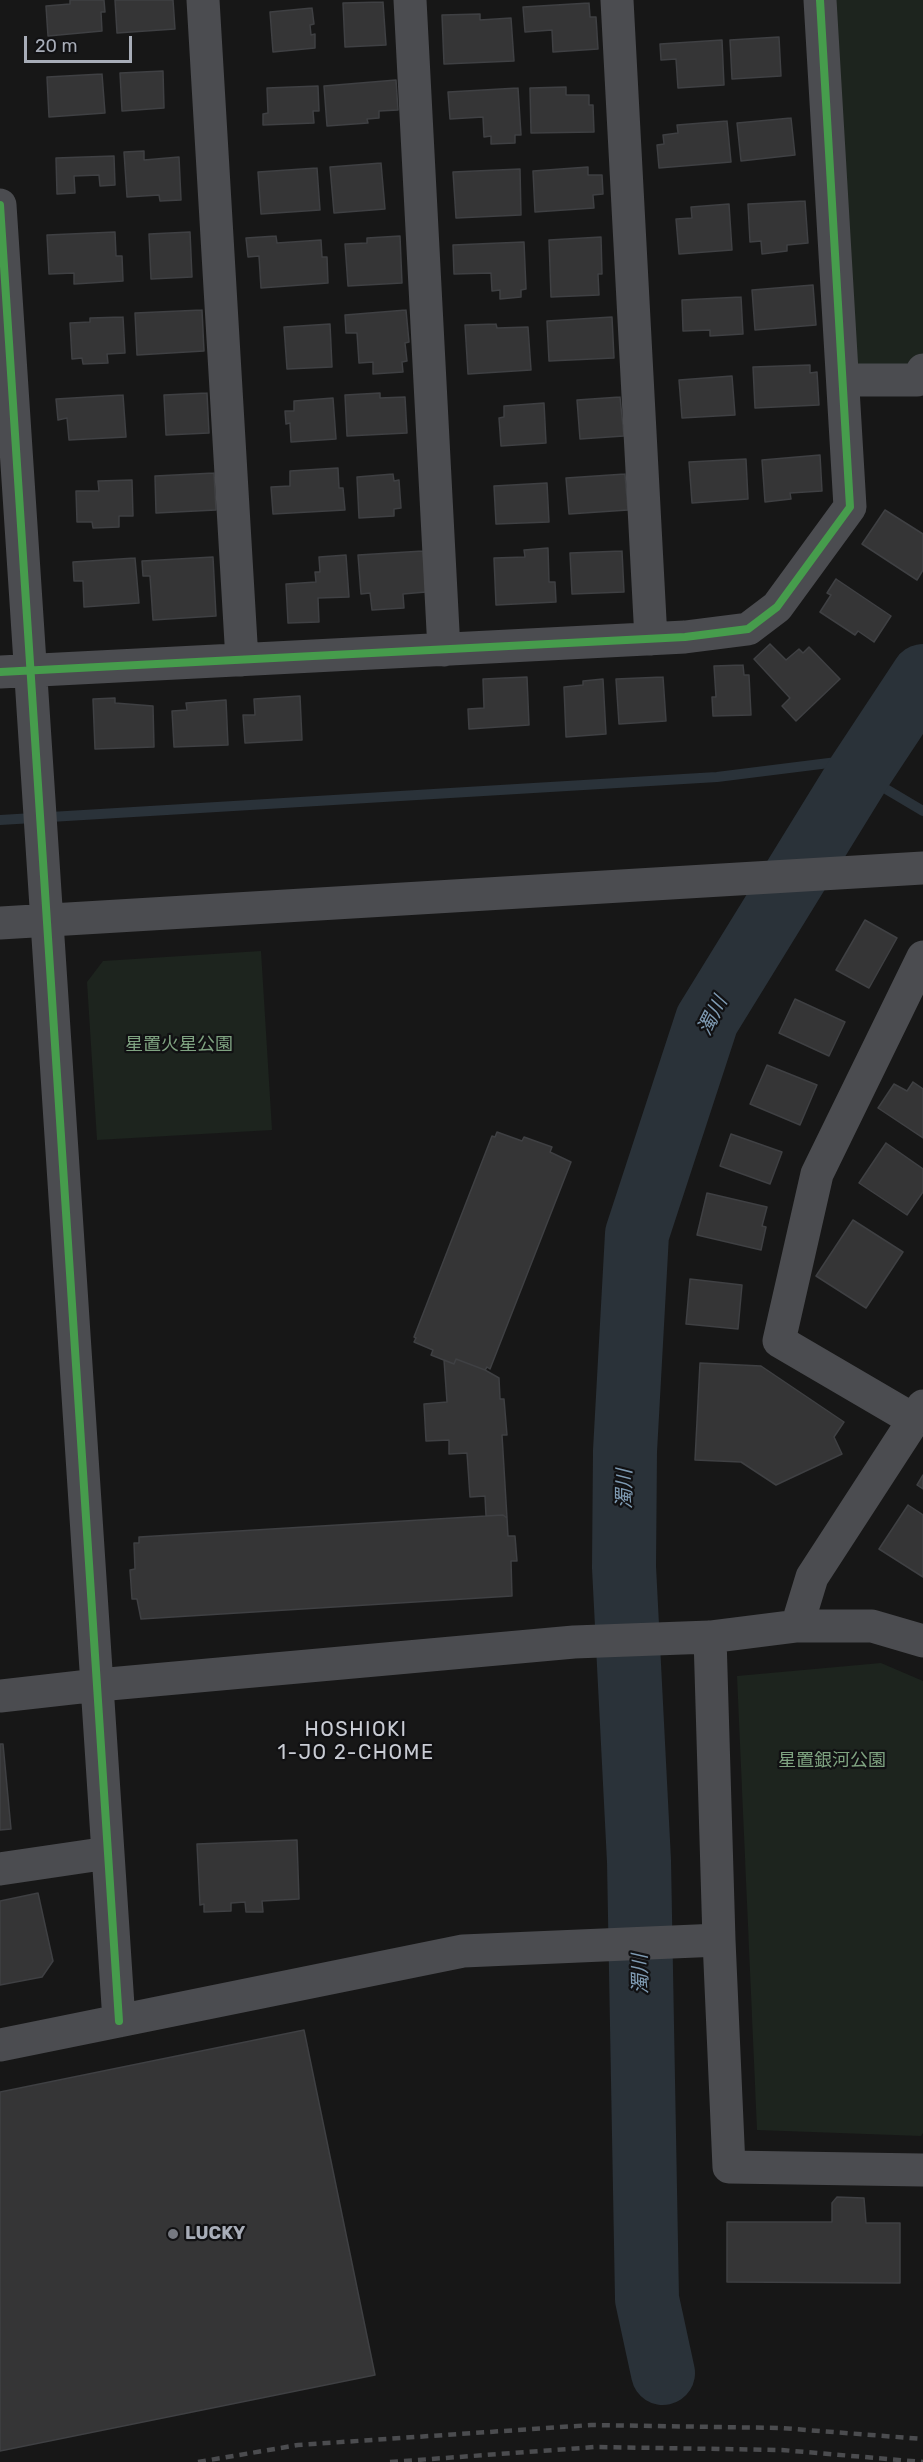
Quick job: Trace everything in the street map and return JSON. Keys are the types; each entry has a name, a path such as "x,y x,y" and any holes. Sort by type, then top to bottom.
{"street":[{"path":"203,0 242,660"},
{"path":"410,0 444,650"},
{"path":"617,0 651,639"},
{"path":"15,671 651,639 748,629 777,607 850,507 820,0"},
{"path":"0,205 15,671 38,801 119,2021"},
{"path":"843,380 916,380 923,370"},
{"path":"0,923 728,877 923,868"},
{"path":"797,1626 812,1577 918,1413 779,1341 817,1174 923,957"},
{"path":"0,1696 98,1684 574,1642 710,1637 797,1626 872,1626 923,1641"},
{"path":"710,1637 703,1940 729,2167 923,2170"},
{"path":"0,1869 108,1853"},
{"path":"0,2045 463,1951 703,1940"}],"green space":[{"path":"820,0 923,0 923,370 843,380"},
{"name":"星置火星公園","path":"261,951 272,1130 97,1140 87,982 103,961"},
{"name":"星置銀河公園","path":"881,1663 923,1681 923,2133 921,2136 757,2130 737,1676"}],"building":[{"path":"70,0 104,0 105,12 101,12 102,31 48,36 46,6 70,4"},
{"path":"115,0 173,0 175,29 117,33"},
{"path":"383,2 386,45 345,47 343,3"},
{"path":"589,3 590,17 596,17 598,49 553,52 552,30 525,32 523,7"},
{"path":"312,8 314,24 310,25 311,35 315,34 315,48 273,52 270,12"},
{"path":"480,14 480,20 511,18 514,61 444,64 442,15"},
{"path":"779,37 781,76 732,79 730,40"},
{"path":"722,40 724,85 678,88 676,59 661,60 660,44"},
{"path":"163,71 164,108 122,111 120,73"},
{"path":"102,74 105,113 49,117 47,77"},
{"path":"396,80 398,110 379,111 379,118 367,119 368,123 327,126 324,86"},
{"path":"318,86 319,111 313,111 314,123 263,125 263,114 268,113 267,88"},
{"path":"566,87 566,95 589,95 589,105 593,105 594,132 531,133 530,88"},
{"path":"518,88 521,135 515,135 515,143 491,144 491,136 484,137 483,117 450,119 448,92"},
{"path":"791,118 795,155 741,161 737,123"},
{"path":"727,121 731,162 659,168 657,145 664,144 663,135 678,133 677,125"},
{"path":"144,151 144,160 179,157 181,200 160,201 159,195 127,197 124,152"},
{"path":"114,156 115,185 100,186 99,175 74,176 75,193 57,194 56,158"},
{"path":"381,163 385,209 334,213 330,167"},
{"path":"588,167 588,175 602,175 603,194 593,195 594,208 535,212 533,171"},
{"path":"317,168 320,210 261,214 258,172"},
{"path":"520,169 521,215 456,218 453,172"},
{"path":"805,201 808,243 787,245 787,251 762,254 761,241 750,242 748,204"},
{"path":"729,204 732,250 679,254 676,219 692,218 691,207"},
{"path":"115,232 116,256 122,256 123,281 74,284 74,273 49,274 47,235"},
{"path":"190,232 192,277 151,279 149,234"},
{"path":"276,236 277,243 321,240 322,257 327,257 328,283 261,288 259,256 248,257 246,238"},
{"path":"400,236 402,283 348,286 345,244 367,243 367,238"},
{"path":"601,237 602,274 598,274 599,295 551,297 549,240"},
{"path":"524,242 526,289 521,290 521,297 500,299 500,290 492,291 491,273 454,274 453,245"},
{"path":"813,285 816,325 755,330 752,290"},
{"path":"741,297 743,334 710,336 710,330 683,331 682,300"},
{"path":"202,310 204,351 137,355 135,313"},
{"path":"406,310 409,342 405,343 407,361 402,362 403,372 373,374 373,362 359,363 357,333 346,333 345,315"},
{"path":"123,317 125,353 107,354 108,363 83,364 82,358 72,359 70,323 90,322 90,318"},
{"path":"612,317 614,358 549,361 547,321"},
{"path":"330,324 332,367 287,369 284,327"},
{"path":"496,324 497,328 528,327 531,370 468,374 465,325"},
{"path":"810,365 810,373 817,372 819,405 755,408 753,367"},
{"path":"732,376 735,415 682,418 679,380"},
{"path":"207,393 209,433 166,435 164,395"},
{"path":"380,393 380,398 405,397 407,433 347,436 345,395"},
{"path":"123,395 126,437 69,440 67,418 58,420 56,399"},
{"path":"620,397 624,436 580,439 577,400"},
{"path":"333,398 336,439 291,442 290,423 286,424 285,411 294,411 294,401"},
{"path":"544,403 546,443 501,446 499,418 504,417 504,406"},
{"path":"820,455 822,491 790,493 791,499 765,502 762,460"},
{"path":"746,459 748,499 692,503 689,462"},
{"path":"338,468 339,488 343,488 345,510 273,514 271,487 290,486 290,471"},
{"path":"214,473 216,510 156,513 155,476"},
{"path":"393,474 394,481 399,480 401,508 394,509 394,516 359,518 357,477"},
{"path":"625,474 628,510 569,514 566,478"},
{"path":"132,480 133,516 119,516 119,527 93,528 92,522 77,522 76,491 99,491 98,481"},
{"path":"547,483 549,522 496,524 494,486"},
{"path":"885,510 923,534 923,570 917,580 862,544"},
{"path":"548,548 549,582 555,582 556,602 496,605 494,558 525,557 524,550"},
{"path":"423,551 426,592 403,594 404,608 372,610 370,593 361,594 358,555"},
{"path":"622,551 624,592 572,594 570,553"},
{"path":"346,555 349,597 318,598 319,622 288,623 286,584 316,582 315,572 320,572 319,557"},
{"path":"213,557 216,616 153,620 150,576 143,576 142,561"},
{"path":"135,558 139,603 84,607 83,581 74,581 73,562"},
{"path":"836,579 891,616 874,642 858,631 855,635 820,612 831,595 827,593"},
{"path":"770,644 786,660 799,649 803,653 809,647 840,679 796,721 782,706 790,698 754,659"},
{"path":"743,665 744,675 749,675 751,715 713,716 712,697 716,697 714,666"},
{"path":"527,677 529,725 469,729 468,709 484,708 483,679"},
{"path":"663,677 666,721 619,724 616,679"},
{"path":"603,679 606,734 566,737 564,687 583,685 583,681"},
{"path":"300,696 302,740 245,743 243,715 255,715 254,699"},
{"path":"115,698 115,703 153,706 154,747 95,749 93,699"},
{"path":"226,700 228,745 174,747 172,711 187,710 186,703"},
{"path":"865,920 897,938 869,988 836,970"},
{"path":"795,999 845,1022 829,1056 779,1033"},
{"path":"767,1065 817,1085 800,1125 750,1104"},
{"path":"913,1082 923,1089 923,1138 878,1108 894,1084 907,1091"},
{"path":"497,1132 522,1141 524,1137 552,1147 550,1152 571,1162 490,1369 487,1367 485,1370 456,1359 454,1364 431,1355 433,1350 414,1342 416,1338 414,1337 492,1136 495,1137"},
{"path":"731,1134 782,1152 770,1184 720,1166"},
{"path":"886,1143 923,1169 923,1192 907,1215 859,1183"},
{"path":"707,1193 767,1207 762,1226 766,1227 761,1250 697,1235"},
{"path":"853,1220 903,1252 866,1308 816,1276"},
{"path":"690,1279 742,1285 738,1329 686,1324"},
{"path":"456,1359 499,1378 500,1399 504,1399 507,1435 502,1435 507,1518 503,1515 486,1516 485,1496 470,1497 467,1453 449,1454 449,1440 426,1441 424,1404 447,1402 444,1360 454,1364"},
{"path":"700,1363 761,1366 844,1422 834,1437 842,1454 776,1485 741,1462 695,1460"},
{"path":"923,1475 923,1489 917,1485"},
{"path":"908,1505 923,1515 923,1577 879,1549"},
{"path":"503,1515 507,1518 508,1536 515,1536 517,1561 511,1561 512,1596 141,1619 137,1599 132,1599 130,1570 135,1569 134,1543 139,1543 139,1537"},
{"path":"0,1744 3,1744 11,1829 0,1830"},
{"path":"297,1840 299,1899 262,1901 263,1912 246,1912 245,1902 231,1903 231,1911 204,1912 204,1904 200,1905 197,1844"},
{"path":"38,1893 53,1961 42,1977 0,1985 0,1901"},
{"name":"LUCKY","path":"304,2030 375,2375 0,2451 0,2092"},
{"path":"837,2197 864,2198 866,2223 900,2223 900,2283 727,2282 727,2222 832,2222 832,2203"}],"waterway":[{"name":"濁川","path":"663,2373 647,2299 639,1861 624,1567 625,1451 637,1234 707,1020 859,773 923,676"},
{"path":"0,820 717,777 869,758"},
{"path":"859,773 923,811"}],"railway":[{"path":"198,2462 298,2445 591,2425 781,2428 923,2439"},
{"path":"390,2462 595,2447 782,2450 923,2462"}],"cycle path":[{"path":"0,672 685,637 748,629 777,607 850,507 820,0"},
{"path":"0,205 119,2021"}],"place":[{"name":"LUCKY","path":"173,2234"}],"district":[{"name":"HOSHIOKI 1-JO 2-CHOME","path":"356,1742"}]}
